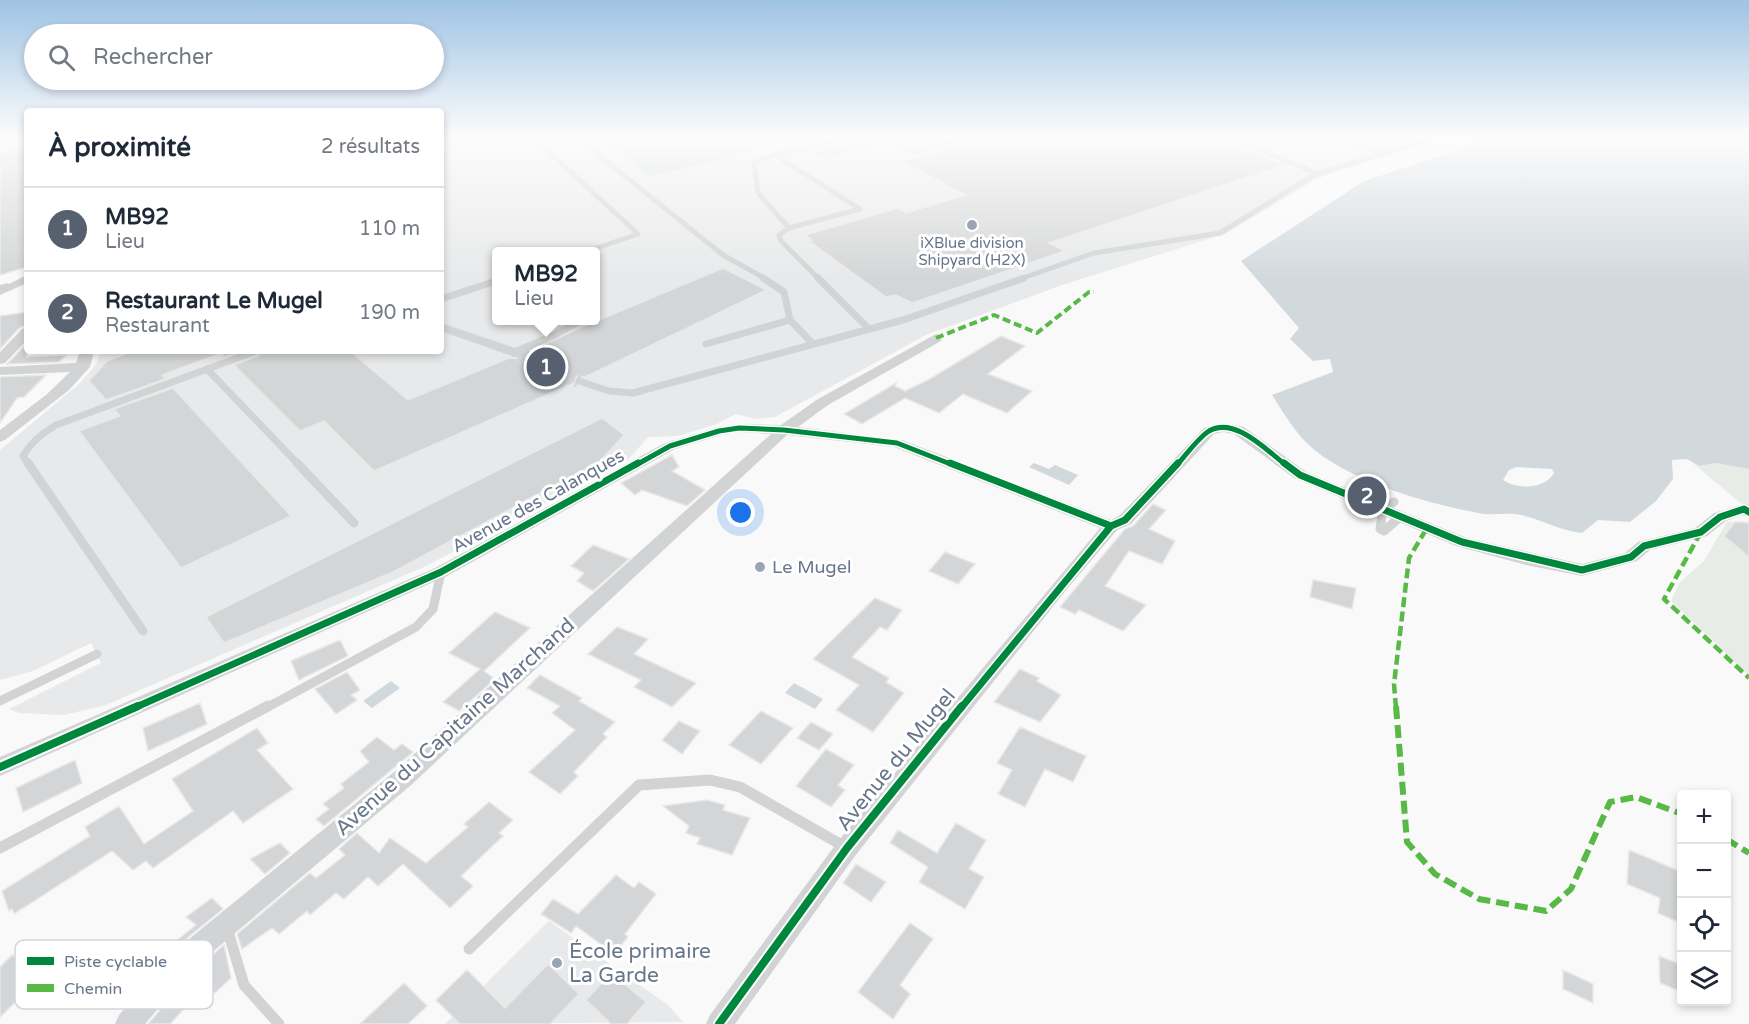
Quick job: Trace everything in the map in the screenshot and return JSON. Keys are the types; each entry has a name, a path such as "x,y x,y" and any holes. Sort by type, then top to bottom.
{"street":[{"path":"2,288 24,280"},
{"path":"2,288 24,290"},
{"path":"444,328 517,353"},
{"path":"0,360 24,335"},
{"name":"Avenue du Capitaine Marchand","path":"208,940 402,779 784,430 823,402 936,339"},
{"path":"0,437 70,381 83,367 86,354"},
{"path":"0,370 83,367"},
{"name":"Avenue du Mugel","path":"719,1024 847,848 1111,526 1125,520 1209,431 1223,427 1239,430 1300,476 1462,542 1526,559 1582,570 1631,557 1644,546 1701,532 1720,517 1744,509 1749,512"},
{"name":"Avenue des Calanques","path":"0,767 441,572 670,446 696,437 739,428 784,430 885,441 928,453 1111,526"},
{"name":"Avenue du Capitaine Marchand","path":"128,1024 141,1009"}],"lane":[{"path":"584,184 638,234 600,247"},
{"path":"634,184 723,255 773,283 784,292 790,320 813,344"},
{"path":"757,184 758,193 789,228"},
{"path":"821,184 860,208 789,228 779,235 781,241 869,329"},
{"path":"579,381 609,391 633,393 869,329 1094,253 1220,233 1303,184"},
{"path":"444,298 492,282"},
{"path":"706,344 790,320"},
{"path":"517,353 574,325"},
{"path":"143,631 23,456 28,445 56,425 248,354"},
{"path":"207,369 354,523"},
{"path":"0,848 405,634 430,617 438,596 441,572"},
{"path":"0,701 97,654"},
{"path":"469,949 639,785 710,780 740,787 847,848"},
{"path":"226,925 244,985 279,1024"}],"shaded area":[{"path":"0,184 24,184 24,226 0,227"},
{"path":"444,184 1309,184 1225,234 1062,285 926,335 775,417 756,419 736,414 717,424 678,436 648,437 629,459 426,566 106,705 64,715 19,713 9,709 101,663 91,643 33,671 0,680 0,450 79,384 97,363 100,354 444,354"},
{"path":"1360,184 1749,184 1749,469 1715,463 1700,466 1687,459 1672,460 1673,479 1656,501 1630,522 1598,520 1582,533 1565,530 1521,515 1484,514 1462,510 1386,488 1337,465 1317,452 1297,432 1272,395 1333,372 1330,359 1313,361 1290,339 1299,328 1241,261","holes":["1517,467 1552,469 1554,473 1544,482 1531,486 1516,485 1503,480 1509,470"]},
{"path":"1688,459 1700,466 1715,463 1749,469 1749,510"},
{"path":"1034,463 1049,469 1055,465 1078,475 1069,485 1029,467"},
{"path":"1749,521 1749,675 1671,601 1680,582 1704,561 1727,522"},
{"path":"391,681 400,688 372,708 363,701"},
{"path":"794,683 823,699 815,709 785,693"},
{"name":"École primaire La Garde","path":"549,921 668,1005 683,1022 445,1024"}],"building":[{"path":"0,184 24,184 24,268 0,275"},
{"name":"iXBlue division Shipyard (H2X)","path":"944,184 1228,184 1049,243 1065,251 912,303 896,295 886,297 809,241 812,240 805,235 898,208 906,213 965,195"},
{"path":"723,268 766,290 585,377 577,376 574,383 374,471 324,421 300,431 234,365 260,354 354,354 408,400 509,358 524,359 528,352 573,331 587,325 600,325 600,320"},
{"path":"24,312 24,326 20,327 0,349 0,316"},
{"path":"1001,336 1025,346 988,374 1032,391 1007,413 963,394 939,413 905,398 862,424 844,414 896,383 895,386 905,391 928,380"},
{"path":"24,346 24,354 27,354 27,357 66,355 59,362 7,364"},
{"path":"125,354 218,354 162,375 165,379 106,400 89,381 107,361"},
{"path":"46,375 24,397 17,398 0,423 0,377"},
{"path":"173,388 291,516 181,568 79,431 120,416 114,409"},
{"path":"602,418 624,435 573,491 561,497 549,488 393,572 224,643 206,617"},
{"path":"672,455 679,467 672,471 705,490 687,506 642,490 635,495 621,483"},
{"path":"1153,504 1166,510 1149,529 1175,541 1162,564 1129,551 1105,586 1146,605 1123,631 1079,610 1075,614 1060,607 1125,529 1133,526"},
{"path":"1735,522 1749,523 1749,557 1724,536"},
{"path":"593,545 629,559 593,591 577,581 584,573 571,566"},
{"path":"945,552 975,564 958,584 929,571"},
{"path":"1313,580 1356,588 1352,609 1310,597"},
{"path":"875,598 902,610 887,630 880,627 852,657 889,678 886,682 904,693 873,732 836,710 859,685 813,659"},
{"path":"495,612 530,628 484,671 495,679 459,711 443,702 480,669 449,653"},
{"path":"617,627 648,639 634,654 696,683 672,707 634,687 641,680 588,654"},
{"path":"340,640 348,656 299,680 291,661"},
{"path":"1020,669 1039,678 1037,681 1061,695 1040,722 994,702"},
{"path":"347,672 360,690 351,695 357,700 336,714 315,689"},
{"path":"540,675 582,698 579,701 615,722 603,734 607,737 574,772 578,776 560,794 529,772 575,730 552,713 560,706 527,688"},
{"path":"200,703 207,724 148,751 143,728"},
{"path":"761,711 793,728 761,764 729,745"},
{"path":"679,721 700,731 682,754 662,740"},
{"path":"811,722 833,734 819,750 797,738"},
{"path":"1020,727 1086,756 1073,782 1045,769 1025,807 998,794 1012,770 997,763"},
{"path":"257,728 268,743 257,750 293,789 243,823 233,811 153,868 146,861 133,870 112,851 14,914 12,909 9,911 2,891 90,836 85,827 119,806 144,844 193,811 172,779"},
{"path":"377,737 394,750 402,744 413,752 324,826 316,819 329,809 323,804 344,788 341,784 369,762 360,751"},
{"path":"826,749 854,765 838,785 845,790 831,807 796,786"},
{"path":"75,760 82,783 23,812 16,788"},
{"path":"707,800 725,805 723,810 750,818 732,855 697,844 700,838 686,833 689,826 663,806"},
{"path":"489,802 513,820 499,833 503,836 461,876 473,886 450,908 403,864 378,886 368,877 344,899 336,893 310,915 307,911 279,934 272,928 242,949 237,934 310,873 316,878 345,855 339,849 357,833 379,853 390,838 426,863 468,827 464,824"},
{"path":"956,823 986,840 969,869 984,877 965,909 919,882 928,867 890,843 898,830 937,853"},
{"path":"280,843 290,853 265,874 250,859"},
{"path":"1629,850 1677,870 1677,922 1658,913 1660,898 1627,884"},
{"path":"856,864 886,882 871,902 843,883"},
{"path":"616,875 634,888 639,882 656,894 625,934 628,937 614,954 576,926 571,933 541,914 553,899 578,914"},
{"path":"212,898 223,909 185,940 177,940 196,925 186,917"},
{"path":"910,923 933,939 900,985 910,994 893,1019 858,992"},
{"path":"224,945 231,978 215,993 213,992 213,955"},
{"path":"12,955 15,957 15,1003 0,1017 0,967"},
{"path":"1659,956 1677,963 1677,990 1660,983"},
{"path":"548,964 579,994 550,1024 460,1024 436,1000 467,970 505,1008"},
{"path":"1563,970 1593,984 1593,1003 1563,989"},
{"path":"611,973 646,1002 627,1024 611,1024 586,1000"},
{"path":"404,983 427,1006 408,1024 360,1024"},
{"path":"161,1009 184,1009 170,1024 148,1024"}],"tunnel":[{"path":"519,354 579,381"}],"marked path":[{"path":"936,338 994,315 1037,333 1089,292 1094,292"},
{"path":"1427,528 1409,558 1394,684 1407,842 1435,874 1479,899 1546,911 1571,889 1610,802 1636,797 1677,812"},
{"path":"1701,532 1664,599 1749,678"},
{"path":"1731,842 1749,853"}],"cycle path":[{"path":"719,1024 847,848 1061,584 1111,526 1125,520 1209,431 1223,427 1239,430 1300,475 1462,542 1526,559 1582,570 1631,557 1644,546 1701,532 1720,517 1744,509 1749,512"},
{"path":"0,767 441,572 670,446 719,431 739,428 784,430 897,443 1111,526"}],"place":[{"name":"iXBlue division Shipyard (H2X)","path":"972,225"},
{"name":"MB92","path":"546,367"},
{"name":"Restaurant Le Mugel","path":"1367,496"},
{"name":"Le Mugel","path":"760,567"},
{"name":"École primaire La Garde","path":"557,963"}]}
